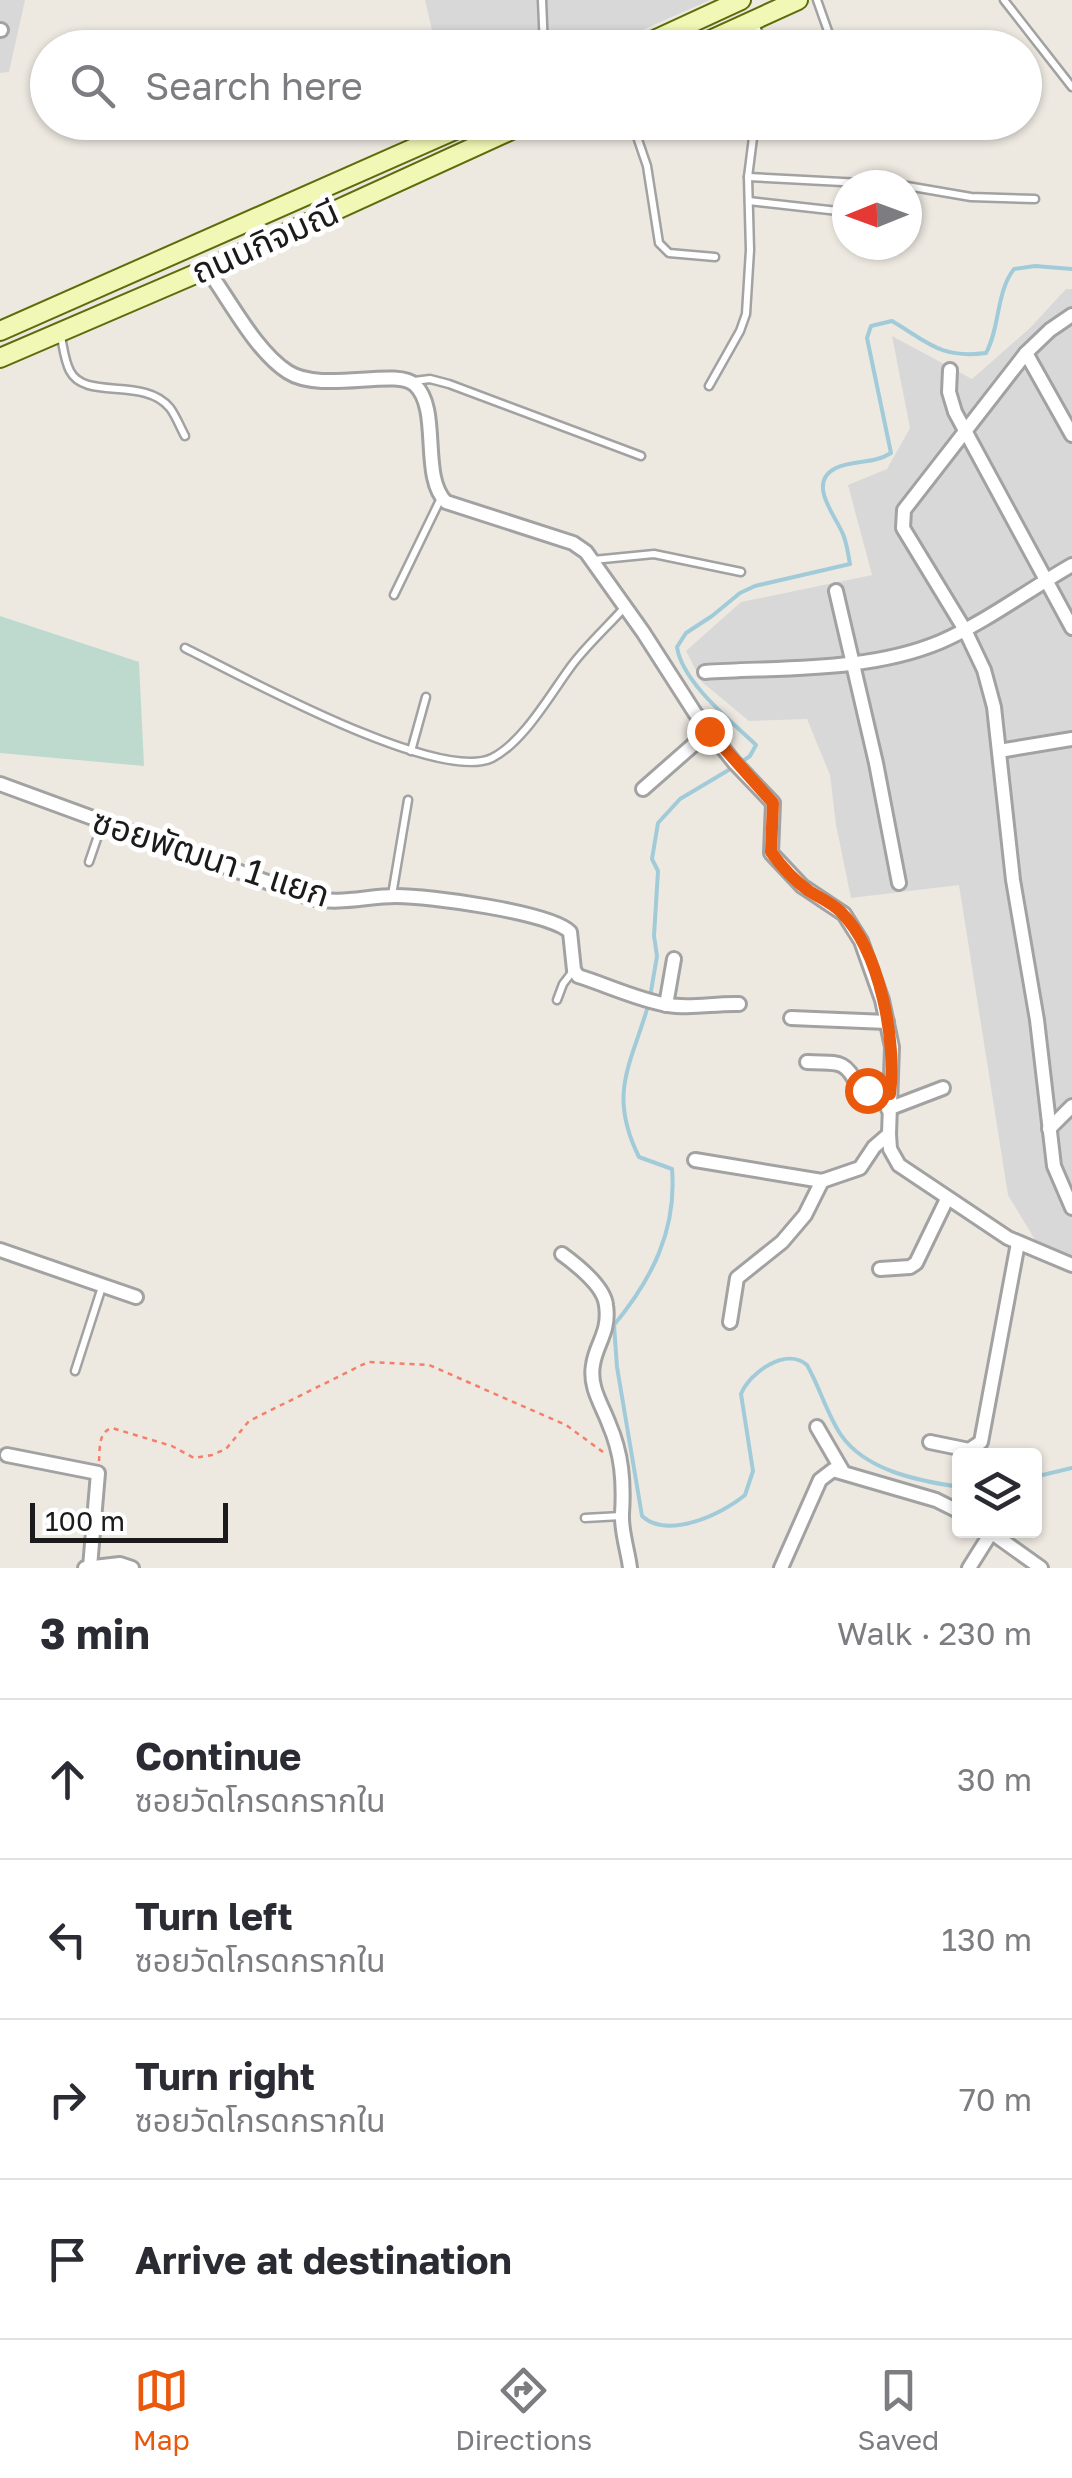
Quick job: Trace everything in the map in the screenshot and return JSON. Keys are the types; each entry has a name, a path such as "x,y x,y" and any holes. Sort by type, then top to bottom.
{"main road":[{"path":"675,30 741,0"},
{"path":"731,30 798,0"},
{"name":"ถนนกิจมณี","path":"0,331 432,140"},
{"name":"ถนนกิจมณี","path":"0,358 490,140"},
{"path":"196,244 207,269"}],"street":[{"path":"207,269 266,350 290,373 334,382 394,378 412,382 425,404 441,498 452,505 572,543 592,560 709,731 773,803 771,852 802,886 835,906 852,924 872,969 887,1022 894,1065 888,1109 890,1148 899,1165 1018,1242 1072,1266"},
{"path":"1072,314 1026,353 904,510 901,519 965,630 984,670 994,708 1054,1166 1072,1208"},
{"path":"1026,353 1072,435"},
{"path":"950,370 950,392 965,432 1072,628"},
{"path":"705,672 851,662 904,654 965,630 1072,565"},
{"path":"836,591 899,883"},
{"path":"643,790 709,731"},
{"path":"998,751 1072,739"},
{"name":"ซอยพัฒนา 1 แยก","path":"0,784 311,898 343,902 391,896 443,898 564,926 572,938 574,970"},
{"path":"666,1005 674,959"},
{"path":"574,970 578,976 666,1005 739,1004"},
{"path":"791,1018 887,1022"},
{"path":"806,1062 847,1066 858,1086 890,1094"},
{"path":"888,1109 943,1088"},
{"path":"1049,1129 1072,1106"},
{"path":"695,1160 822,1181 860,1168 889,1134"},
{"path":"730,1322 737,1278 782,1242 805,1214 822,1181"},
{"path":"880,1269 910,1267 916,1262 948,1199"},
{"path":"930,1442 968,1450 981,1442 1018,1242"},
{"path":"1,1253 136,1297"},
{"path":"562,1254 578,1265 606,1302 605,1336 593,1365 595,1394 610,1424 622,1465 622,1516 630,1568"},
{"path":"817,1428 842,1470"},
{"path":"8,1456 98,1473 87,1568 120,1564 132,1568"},
{"path":"781,1568 820,1480 833,1470 952,1508"},
{"path":"969,1568 986,1538"},
{"path":"998,1538 1041,1568"}],"lane":[{"path":"542,0 543,30"},
{"path":"818,0 828,30"},
{"path":"1004,0 1028,30"},
{"path":"754,19 757,30"},
{"path":"1042,48 1072,86"},
{"path":"638,140 647,166 659,243 668,253 715,256"},
{"path":"708,386 746,314 750,250 748,177 753,140"},
{"path":"748,177 832,181"},
{"path":"922,189 972,197 1035,199"},
{"path":"749,201 832,210"},
{"path":"60,332 70,370 78,382 145,391 168,406 185,436"},
{"path":"412,382 430,379 449,384 640,456"},
{"path":"394,595 441,498"},
{"path":"592,560 654,554 741,572"},
{"path":"185,648 310,710 411,751 473,762 492,758 529,723 574,662 624,608"},
{"path":"411,751 426,697"},
{"path":"391,896 408,800"},
{"path":"89,862 102,824"},
{"path":"557,1000 574,970"},
{"path":"75,1371 102,1286"},
{"path":"585,1518 622,1516"}],"path":[{"path":"98,1473 101,1437 108,1429 172,1446 194,1458 212,1455 226,1450 249,1421 368,1362 429,1365 566,1425 622,1465"}],"shaded area":[{"path":"0,0 25,0 9,72 0,73"},
{"path":"425,0 710,0 642,30 432,30"},
{"path":"1066,289 1072,289 1072,1259 1037,1243 1008,1195 959,885 851,898 830,775 807,719 749,721 702,682 686,651 741,602 872,575 848,485 887,469 910,428 892,336 972,379 1030,328"}],"green space":[{"path":"0,616 139,662 144,766 0,753"}],"waterway":[{"path":"740,763 756,745 698,687 677,647 686,633 740,593 850,564 844,536 823,490 828,474 836,468 891,453 867,338 871,326 892,321 946,351 986,353 1004,288 1014,269 1072,269"},
{"path":"650,997 657,956 654,936 658,871 652,859 658,823 680,799 732,768"},
{"path":"648,1006 625,1081 625,1115 639,1157 672,1169 673,1191 659,1253 640,1290 614,1325 617,1367 642,1516 666,1526 695,1522 745,1495 753,1471 741,1394 760,1370 789,1359 807,1365 841,1435 864,1457 894,1472 952,1485"},
{"path":"1042,1475 1072,1468"}],"route":[{"path":"709,731 773,803 771,852 802,886 844,914 861,941 882,1000 894,1065 890,1094 867,1090"}]}
